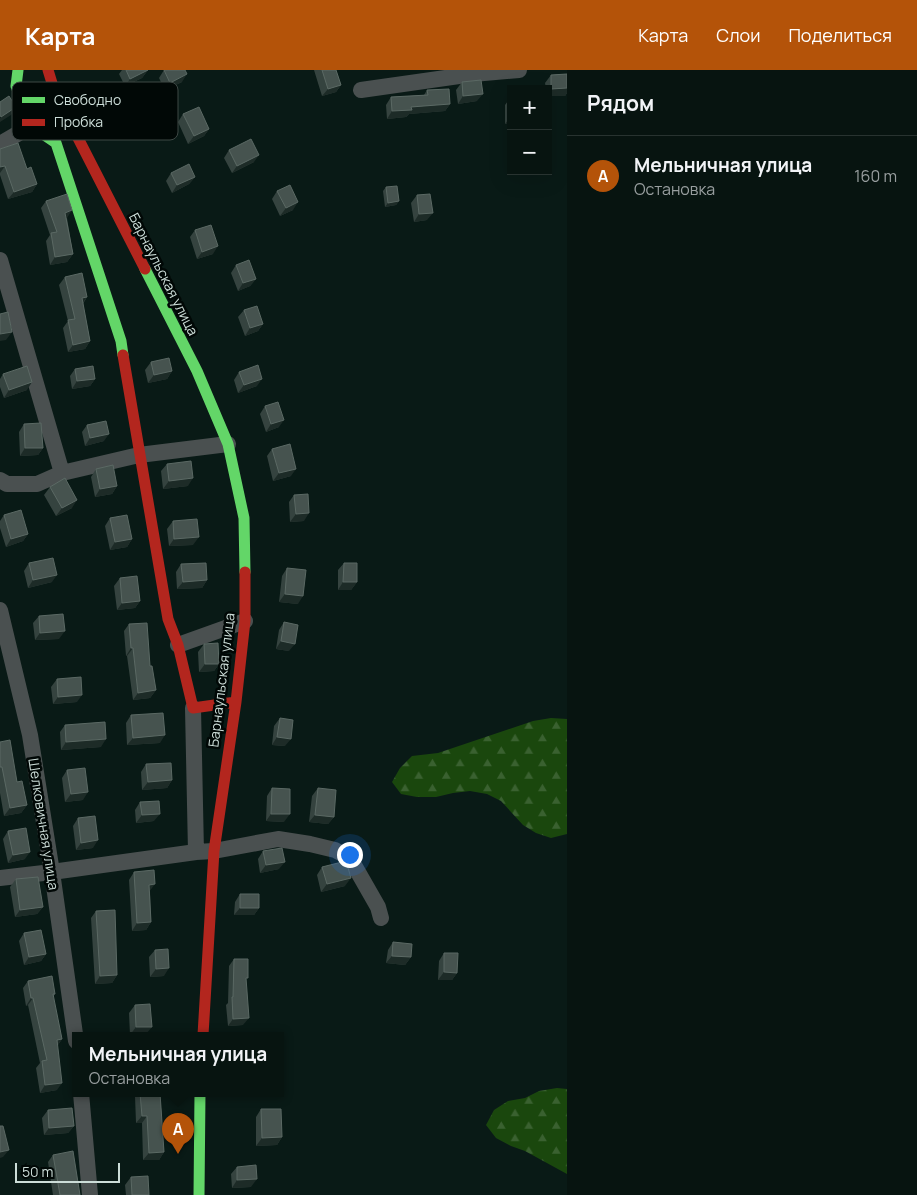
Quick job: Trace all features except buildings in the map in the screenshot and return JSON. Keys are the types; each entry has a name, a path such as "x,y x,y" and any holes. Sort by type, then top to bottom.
{"main road":[{"name":"Барнаульская улица","path":"48,70 52,82"},
{"path":"50,140 56,144 120,341 168,619 178,645 192,708 236,702"},
{"name":"Барнаульская улица","path":"79,140 197,372 228,444 244,518 245,621 236,702 214,851 203,1032"},
{"path":"199,1195 200,1097"}],"street":[{"path":"361,90 472,72 519,70"},
{"path":"0,144 12,137"},
{"path":"0,260 62,473"},
{"path":"0,480 7,484 37,484 62,473 140,455 228,444"},
{"name":"Шелковичная улица","path":"0,610 30,735 75,1032"},
{"path":"178,645 245,621"},
{"path":"192,708 196,852"},
{"path":"0,878 214,851 278,840 310,844 335,850 350,858 378,907 381,918"},
{"path":"81,1097 90,1195"}],"green space":[{"path":"551,718 567,719 567,834 551,838 536,833 523,825 501,801 487,794 470,791 436,797 417,797 401,794 392,782 400,768 412,756 438,753 533,721"},
{"path":"557,1088 567,1089 567,1174 525,1151 496,1138 486,1125 494,1110 508,1101 525,1098 539,1091"}],"traffic: fast":[{"path":"16,82 18,70"},
{"path":"52,140 56,143 121,341 123,355"},
{"path":"145,269 197,371 228,444 244,518 245,572"},
{"path":"199,1195 200,1097"}],"traffic: jam":[{"path":"48,70 52,82"},
{"path":"79,140 145,269"},
{"path":"123,355 168,619 178,645 193,708 236,702"},
{"path":"203,1032 214,851 236,702 245,621 245,572"}],"place":[{"name":"Мельничная улица","path":"178,1154"}]}
